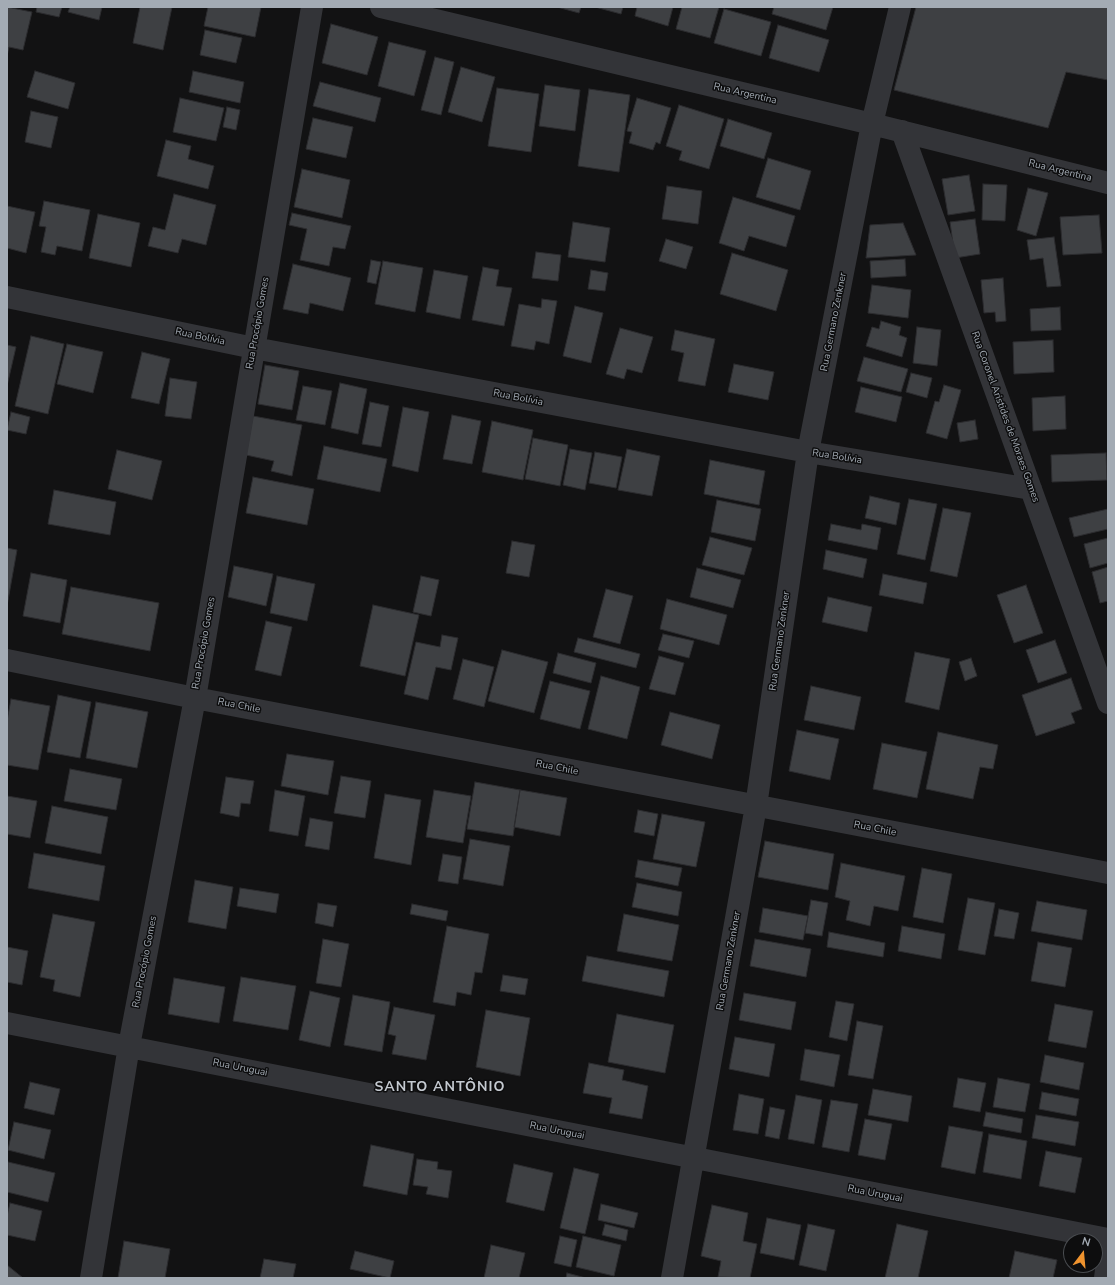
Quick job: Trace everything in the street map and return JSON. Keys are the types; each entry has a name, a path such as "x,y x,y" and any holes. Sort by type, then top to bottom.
{"street":[{"name":"Rua Procópio Gomes","path":"91,1278 129,1046 195,698 312,7"},
{"name":"Rua Argentina","path":"381,7 902,131 1108,183"},
{"name":"Rua Germano Zenkner","path":"672,1278 756,806 808,452 872,124 900,7"},
{"name":"Rua Coronel Aristides de Moraes Gomes","path":"902,131 1108,703"},
{"name":"Rua Bolívia","path":"7,297 254,348 808,452 1031,489"},
{"name":"Rua Chile","path":"7,660 195,698 1108,873"},
{"name":"Rua Uruguai","path":"7,1023 1108,1239"},
{"path":"1104,1278 1108,1255"}],"building":[{"path":"7,7 32,12 23,50 9,47 7,56"},
{"path":"37,7 62,7 59,17 36,12"},
{"path":"70,7 102,7 99,20 68,12"},
{"path":"140,7 172,7 163,50 133,43"},
{"path":"208,7 261,7 255,37 204,26"},
{"path":"557,7 581,7 579,13"},
{"path":"595,7 623,7 621,14"},
{"path":"637,7 673,7 668,26 635,16"},
{"path":"682,7 719,7 710,38 676,29"},
{"path":"774,7 833,7 826,30 772,14"},
{"path":"916,7 1108,7 1108,80 1066,72 1048,128 894,90"},
{"path":"724,9 771,22 761,56 714,43"},
{"path":"331,24 378,37 367,75 322,63"},
{"path":"778,25 829,40 819,72 769,58"},
{"path":"205,30 242,38 236,63 200,55"},
{"path":"389,42 426,51 414,96 378,86"},
{"path":"435,57 454,62 441,115 421,110"},
{"path":"461,67 495,77 482,122 448,112"},
{"path":"35,71 75,83 68,109 27,97"},
{"path":"193,71 244,82 240,103 189,92"},
{"path":"320,82 381,98 375,122 313,106"},
{"path":"545,85 580,90 575,131 539,126"},
{"path":"497,88 539,94 531,152 488,146"},
{"path":"589,89 630,95 619,172 578,166"},
{"path":"180,98 224,108 216,141 173,132"},
{"path":"637,98 671,108 660,144 656,142 653,150 629,143 632,132 627,131"},
{"path":"679,105 724,119 709,169 679,160 682,151 666,146"},
{"path":"227,107 240,110 236,130 223,127"},
{"path":"31,111 58,117 51,148 25,142"},
{"path":"313,118 353,127 346,158 306,149"},
{"path":"728,119 772,133 764,159 720,146"},
{"path":"166,140 191,146 188,159 214,166 208,189 157,176"},
{"path":"768,158 811,171 800,210 756,197"},
{"path":"302,169 350,180 342,218 294,207"},
{"path":"969,175 975,211 948,215 942,179"},
{"path":"983,184 1007,185 1005,221 982,220"},
{"path":"667,186 702,191 698,224 662,219"},
{"path":"1028,188 1048,193 1036,236 1017,230"},
{"path":"174,194 216,205 206,245 182,239 178,253 148,246 153,227 165,230"},
{"path":"733,197 795,216 786,247 749,236 744,251 719,243"},
{"path":"44,201 90,210 82,251 57,246 55,255 41,252 46,227 39,226"},
{"path":"7,206 35,212 26,253 7,248"},
{"path":"292,213 351,226 345,249 333,247 329,266 300,260 307,229 289,225"},
{"path":"98,214 140,223 131,267 89,258"},
{"path":"1099,215 1102,253 1063,255 1060,217"},
{"path":"975,219 980,254 955,258 950,222"},
{"path":"573,222 610,228 605,262 568,257"},
{"path":"903,223 916,255 866,258 870,225"},
{"path":"1054,237 1061,286 1047,287 1043,258 1030,260 1027,240"},
{"path":"666,239 693,247 686,269 659,261"},
{"path":"536,252 561,255 558,281 532,278"},
{"path":"732,253 788,270 776,311 720,294"},
{"path":"905,259 906,276 871,278 870,261"},
{"path":"371,260 381,262 376,284 367,282"},
{"path":"383,261 423,268 415,312 375,304"},
{"path":"293,264 351,278 343,311 310,303 308,314 283,309"},
{"path":"483,267 499,270 496,286 512,288 504,326 472,320"},
{"path":"434,270 468,276 460,319 426,312"},
{"path":"591,270 608,273 605,291 588,289"},
{"path":"1003,278 1006,321 996,322 995,312 984,313 981,280"},
{"path":"872,285 911,290 908,318 868,313"},
{"path":"542,299 557,301 549,344 536,341 534,350 511,346 519,304 541,308"},
{"path":"575,306 603,313 591,363 563,356"},
{"path":"1060,307 1061,330 1031,331 1030,309"},
{"path":"881,321 901,327 899,335 907,338 902,357 866,346 872,327 879,329"},
{"path":"917,327 941,330 937,366 913,363"},
{"path":"620,328 653,337 642,373 627,369 624,379 606,374"},
{"path":"675,330 715,339 705,386 678,381 684,353 671,350"},
{"path":"31,336 64,344 48,414 15,406"},
{"path":"1053,340 1054,372 1014,374 1013,342"},
{"path":"67,344 103,352 93,393 57,384"},
{"path":"7,345 16,347 7,386"},
{"path":"142,352 170,359 159,404 131,398"},
{"path":"864,357 908,369 901,392 857,381"},
{"path":"734,364 774,372 768,400 728,392"},
{"path":"265,365 299,371 292,410 258,404"},
{"path":"911,373 932,378 927,398 906,392"},
{"path":"170,378 197,382 191,419 165,416"},
{"path":"340,383 367,389 358,434 331,428"},
{"path":"944,385 961,390 947,439 926,433 935,401 939,402"},
{"path":"303,386 332,391 325,425 296,420"},
{"path":"861,387 902,397 896,422 855,412"},
{"path":"1065,396 1066,429 1033,431 1032,398"},
{"path":"370,402 389,406 381,447 362,444"},
{"path":"403,407 429,412 418,472 392,466"},
{"path":"11,412 30,417 26,434 7,430"},
{"path":"452,415 481,421 472,464 443,459"},
{"path":"253,416 302,425 292,476 271,471 274,461 246,455"},
{"path":"975,420 978,439 960,442 957,423"},
{"path":"492,421 533,430 523,480 482,472"},
{"path":"533,438 568,445 560,486 525,479"},
{"path":"324,446 387,459 380,492 317,479"},
{"path":"570,449 592,453 585,490 563,485"},
{"path":"627,449 660,456 652,496 618,490"},
{"path":"117,450 162,461 152,500 108,489"},
{"path":"595,452 622,457 616,488 589,483"},
{"path":"1106,453 1107,480 1052,482 1051,455"},
{"path":"710,460 765,471 759,505 704,494"},
{"path":"253,477 314,489 307,525 246,513"},
{"path":"54,490 116,502 110,535 48,524"},
{"path":"870,496 900,503 896,525 865,518"},
{"path":"909,499 937,504 925,560 897,554"},
{"path":"717,500 761,509 755,541 711,532"},
{"path":"943,508 971,513 957,577 930,571"},
{"path":"1108,509 1108,529 1074,537 1069,518"},
{"path":"831,524 861,530 862,524 881,528 877,550 828,540"},
{"path":"710,537 752,548 744,575 702,565"},
{"path":"1108,538 1108,563 1090,568 1084,544"},
{"path":"512,541 535,545 529,577 506,573"},
{"path":"7,548 17,550 7,606"},
{"path":"826,550 867,559 863,578 823,569"},
{"path":"234,566 273,574 266,606 228,597"},
{"path":"1108,567 1108,601 1100,603 1092,572"},
{"path":"697,568 741,580 733,608 690,597"},
{"path":"31,573 67,580 60,623 23,616"},
{"path":"883,574 927,583 923,604 879,595"},
{"path":"277,576 315,584 307,621 270,613"},
{"path":"421,576 439,580 431,616 413,612"},
{"path":"1026,585 1043,633 1014,643 997,595"},
{"path":"71,587 159,603 150,651 62,634"},
{"path":"606,589 633,596 620,644 593,637"},
{"path":"828,597 872,607 867,632 822,622"},
{"path":"667,599 727,615 719,645 660,629"},
{"path":"373,605 419,615 405,676 360,666"},
{"path":"266,621 292,627 281,676 255,670"},
{"path":"663,634 694,641 689,658 658,650"},
{"path":"442,635 458,638 451,670 436,667 428,700 404,694 416,642 440,647"},
{"path":"578,638 640,654 636,668 574,652"},
{"path":"1055,640 1067,673 1038,683 1026,650"},
{"path":"502,650 548,662 534,713 488,701"},
{"path":"915,652 950,659 939,710 905,702"},
{"path":"558,653 596,663 591,683 553,673"},
{"path":"659,656 684,663 675,695 649,689"},
{"path":"971,658 977,676 965,681 959,662"},
{"path":"463,659 494,667 484,707 453,699"},
{"path":"601,676 640,687 627,739 588,729"},
{"path":"1071,678 1082,709 1071,713 1075,723 1036,736 1022,695"},
{"path":"550,681 590,691 580,729 540,719"},
{"path":"811,686 861,697 854,730 804,720"},
{"path":"58,695 91,702 80,758 47,752"},
{"path":"11,699 50,706 38,770 7,765 7,721"},
{"path":"96,702 148,712 137,768 86,758"},
{"path":"670,712 720,725 712,759 661,745"},
{"path":"797,730 839,739 830,780 789,771"},
{"path":"938,732 998,745 993,769 980,767 973,799 926,789"},
{"path":"882,743 927,752 917,798 873,789"},
{"path":"287,754 334,761 328,795 281,786"},
{"path":"70,769 122,779 116,810 64,801"},
{"path":"341,776 371,781 365,818 334,813"},
{"path":"226,777 254,781 250,804 241,803 239,817 220,813"},
{"path":"475,782 520,790 513,836 467,829"},
{"path":"275,790 305,796 298,836 269,831"},
{"path":"434,790 471,796 463,843 426,837"},
{"path":"520,790 567,798 560,836 514,827"},
{"path":"385,794 421,800 411,865 374,858"},
{"path":"7,796 37,801 30,838 7,834"},
{"path":"52,806 108,817 101,854 45,843"},
{"path":"638,810 658,814 654,836 634,832"},
{"path":"662,814 705,822 696,867 653,859"},
{"path":"310,818 333,822 329,850 305,846"},
{"path":"470,839 510,846 503,886 463,879"},
{"path":"765,841 834,854 828,890 758,877"},
{"path":"34,853 105,866 99,901 28,888"},
{"path":"443,854 462,857 458,884 438,881"},
{"path":"638,860 682,868 678,886 635,877"},
{"path":"841,863 905,876 898,911 874,906 870,926 846,920 850,901 835,897"},
{"path":"922,868 952,874 943,923 913,917"},
{"path":"195,880 233,887 226,929 188,922"},
{"path":"637,883 682,892 678,916 632,907"},
{"path":"240,888 279,894 276,913 237,906"},
{"path":"968,898 995,903 985,955 958,950"},
{"path":"811,900 828,903 822,936 805,933"},
{"path":"1037,901 1087,910 1082,940 1031,931"},
{"path":"318,903 337,906 333,927 315,923"},
{"path":"412,904 448,911 446,921 410,914"},
{"path":"763,908 808,916 803,940 759,932"},
{"path":"999,909 1019,913 1014,939 994,936"},
{"path":"53,914 95,922 80,997 53,991 55,980 40,977"},
{"path":"624,914 679,925 672,961 617,951"},
{"path":"447,926 489,934 482,973 475,972 471,995 457,992 455,1006 433,1002"},
{"path":"902,926 945,934 941,959 898,951"},
{"path":"829,932 885,943 883,957 827,947"},
{"path":"323,939 349,944 341,987 316,983"},
{"path":"755,939 811,949 806,977 750,966"},
{"path":"1038,942 1072,948 1065,987 1031,981"},
{"path":"7,947 28,951 22,985 7,982"},
{"path":"587,956 669,971 664,997 582,981"},
{"path":"503,975 528,979 525,995 500,991"},
{"path":"241,977 296,986 288,1030 233,1021"},
{"path":"174,978 225,987 219,1023 168,1014"},
{"path":"310,991 340,998 330,1047 299,1040"},
{"path":"744,993 796,1002 791,1030 739,1020"},
{"path":"353,995 390,1002 382,1052 344,1045"},
{"path":"836,1001 854,1004 847,1041 829,1037"},
{"path":"1055,1004 1093,1011 1086,1048 1048,1041"},
{"path":"394,1007 435,1015 426,1060 392,1054 396,1036 388,1034"},
{"path":"486,1010 530,1018 520,1076 476,1067"},
{"path":"617,1014 674,1025 665,1073 608,1062"},
{"path":"857,1021 883,1026 873,1079 848,1075"},
{"path":"735,1037 775,1044 769,1077 729,1069"},
{"path":"805,1049 840,1055 834,1087 800,1080"},
{"path":"1045,1055 1084,1063 1079,1090 1040,1082"},
{"path":"589,1063 624,1070 622,1080 648,1086 642,1119 609,1113 612,1098 583,1093"},
{"path":"958,1078 986,1083 980,1112 953,1107"},
{"path":"998,1078 1030,1084 1025,1112 993,1107"},
{"path":"30,1082 60,1089 54,1115 24,1108"},
{"path":"873,1089 912,1096 908,1122 868,1115"},
{"path":"1042,1092 1079,1099 1076,1116 1039,1109"},
{"path":"739,1094 764,1099 758,1134 733,1130"},
{"path":"796,1095 822,1100 814,1144 788,1139"},
{"path":"831,1100 858,1104 849,1152 822,1147"},
{"path":"770,1107 785,1110 779,1139 765,1136"},
{"path":"986,1112 1023,1119 1021,1133 983,1126"},
{"path":"1036,1115 1079,1122 1075,1146 1032,1138"},
{"path":"865,1119 892,1124 885,1160 858,1155"},
{"path":"14,1122 51,1130 44,1159 8,1150"},
{"path":"949,1126 983,1132 975,1174 941,1167"},
{"path":"989,1134 1027,1141 1021,1179 983,1172"},
{"path":"371,1145 414,1154 407,1195 363,1186"},
{"path":"1046,1151 1082,1158 1075,1193 1039,1186"},
{"path":"417,1159 438,1162 437,1169 452,1171 448,1198 426,1194 428,1187 413,1185"},
{"path":"8,1162 55,1173 48,1202 7,1192"},
{"path":"514,1164 553,1173 544,1211 506,1202"},
{"path":"574,1168 599,1174 585,1234 560,1228"},
{"path":"10,1203 42,1211 35,1241 7,1235 7,1216"},
{"path":"601,1204 638,1213 634,1228 598,1220"},
{"path":"712,1205 748,1213 743,1241 757,1244 750,1278 718,1277 721,1261 701,1256"},
{"path":"767,1218 801,1225 794,1260 760,1253"},
{"path":"605,1224 628,1230 626,1241 602,1235"},
{"path":"808,1224 835,1230 826,1271 799,1265"},
{"path":"897,1224 928,1231 918,1278 885,1278"},
{"path":"560,1236 577,1240 571,1267 554,1263"},
{"path":"583,1236 621,1245 614,1276 576,1267"},
{"path":"124,1241 170,1249 165,1278 118,1278"},
{"path":"491,1245 525,1253 519,1278 484,1278"},
{"path":"355,1251 394,1261 390,1278 350,1269"},
{"path":"1015,1251 1057,1260 1053,1278 1009,1278"},
{"path":"264,1259 296,1264 293,1278 260,1278"},
{"path":"7,1265 23,1278 7,1278"},
{"path":"567,1273 586,1278 566,1278"}],"district":[{"name":"SANTO ANTÔNIO","path":"440,1088"}]}
